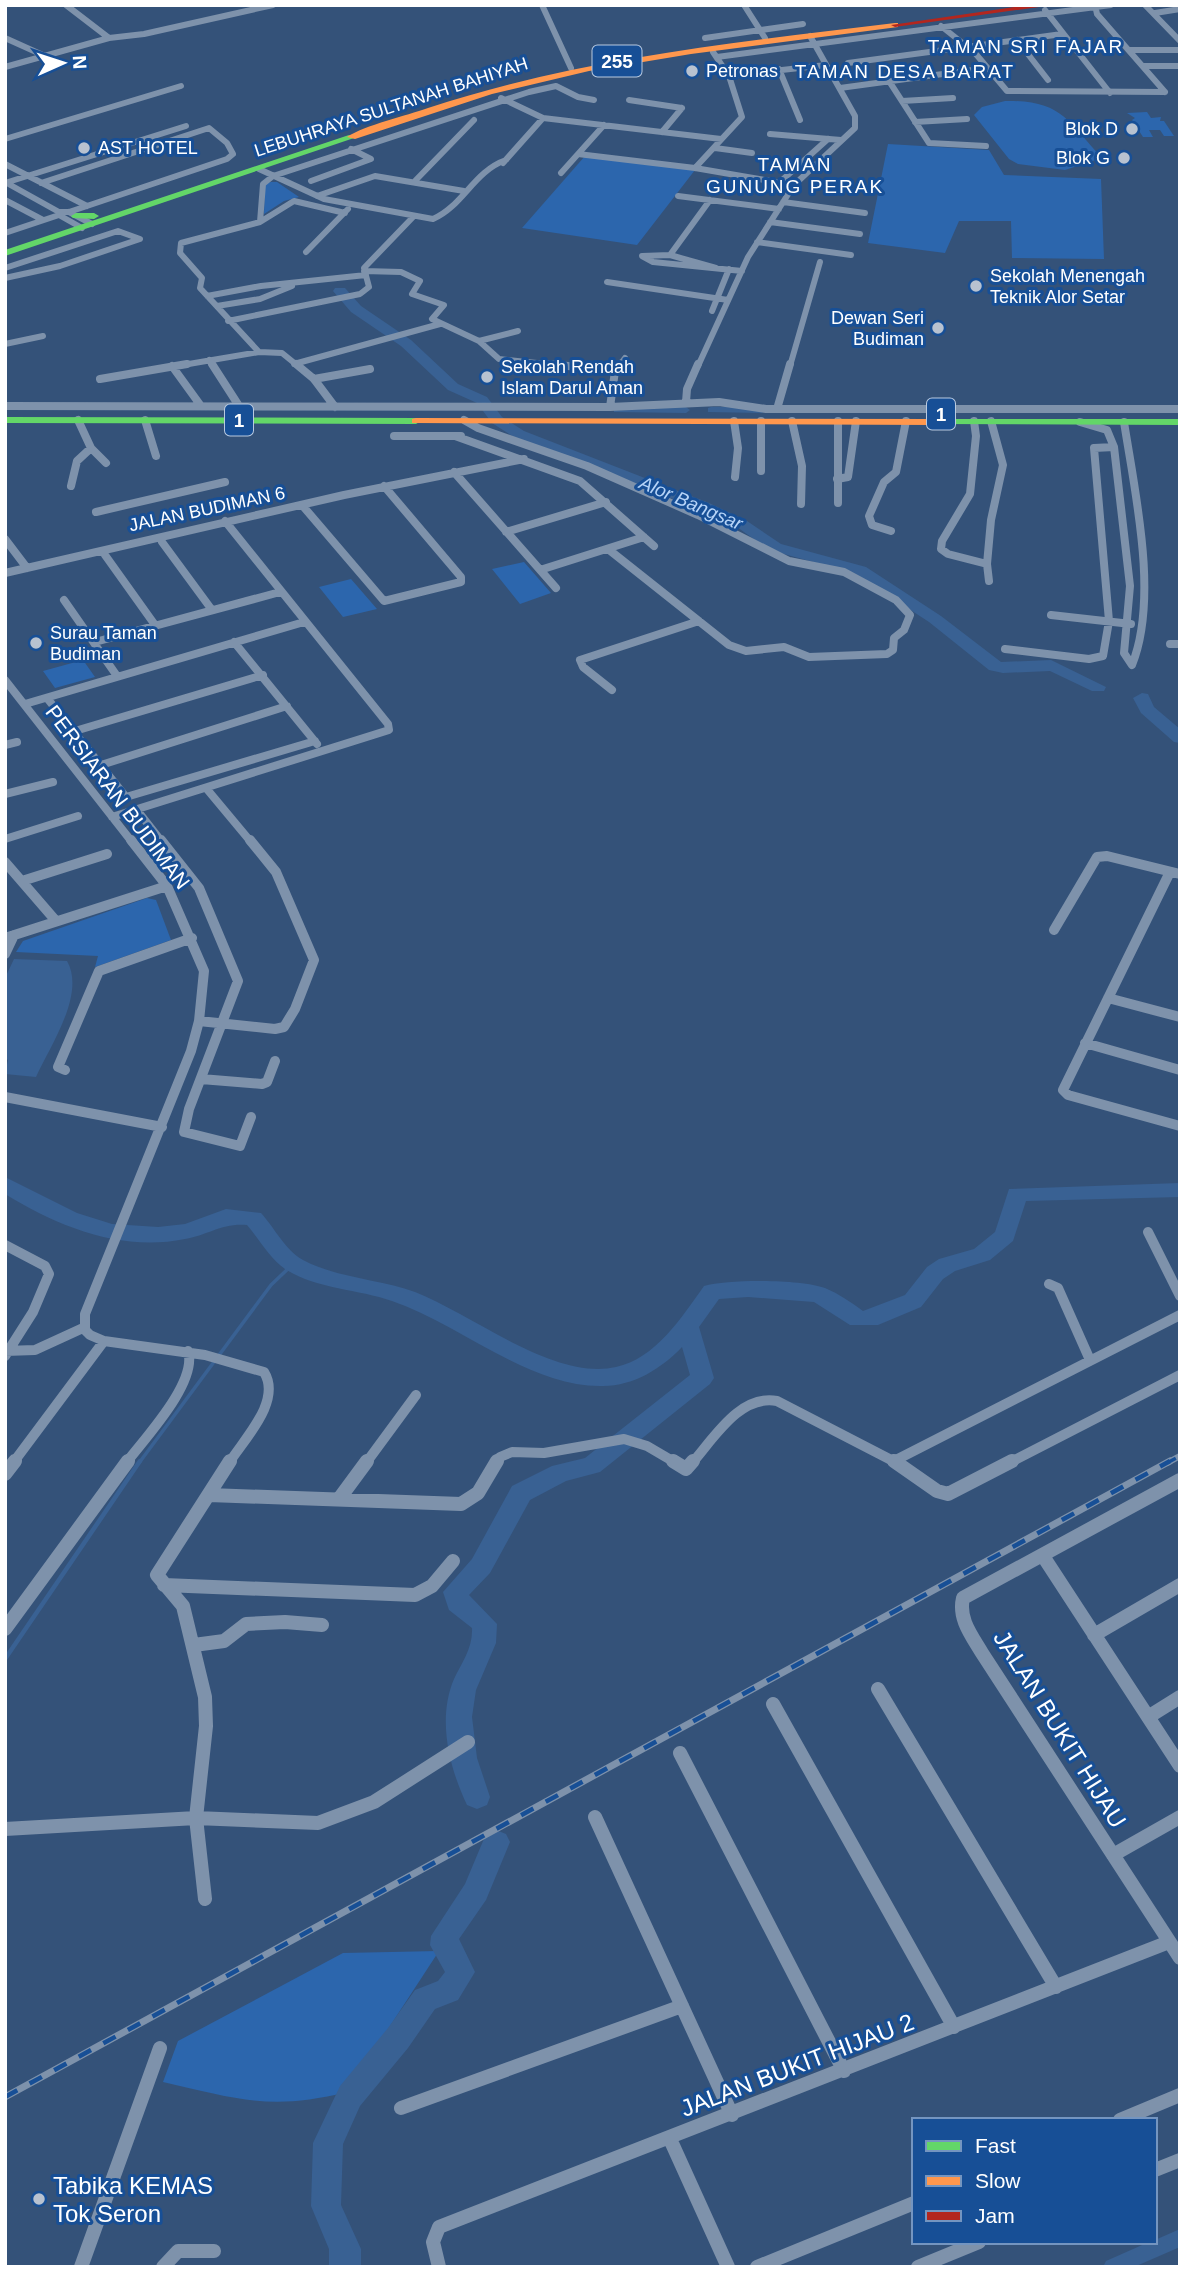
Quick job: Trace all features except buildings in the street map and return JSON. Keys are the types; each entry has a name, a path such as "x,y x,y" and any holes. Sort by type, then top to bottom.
{"main road":[{"name":"LEBUHRAYA SULTANAH BAHIYAH","path":"5,253 72,218 266,173 348,145 373,131 501,84 571,68 762,34 1010,5"},
{"name":"LEBUHRAYA SULTANAH BAHIYAH","path":"5,245 72,218 180,181 373,131 410,124 575,72 809,35 938,24 1046,9"},
{"name":"1","path":"5,412 525,416 703,412 1020,412 1180,416"},
{"name":"1","path":"703,412 734,421 1077,422 1121,435"},
{"name":"1","path":"5,420 145,420 396,431 469,414"},
{"path":"1121,435 1145,425 1180,422"}],"street":[{"path":"66,5 109,38"},
{"path":"5,67 109,38 144,34 273,5"},
{"path":"542,5 571,68"},
{"path":"744,5 762,34"},
{"path":"1110,93 1062,34 1046,9 1111,5"},
{"path":"1145,5 1169,24 1180,41"},
{"path":"938,24 968,47 1007,91 1164,92 1097,14 1095,6"},
{"path":"1155,13 1180,9"},
{"path":"686,402 687,389 757,242 794,185 853,130 856,119 809,35 762,34 711,49 729,76 741,114 715,148 695,168"},
{"path":"848,63 1062,34"},
{"path":"5,38 45,56"},
{"path":"1017,40 1048,80"},
{"path":"1129,50 1180,50"},
{"path":"729,76 826,65"},
{"path":"1143,66 1180,66"},
{"path":"839,88 987,68"},
{"path":"779,69 800,120"},
{"path":"889,81 930,144 986,146"},
{"path":"5,139 181,86"},
{"path":"496,96 556,86 578,97 594,100"},
{"path":"496,96 543,118 721,139"},
{"path":"902,101 953,98"},
{"path":"629,100 682,108 662,132"},
{"path":"259,352 207,296 200,286 201,276 180,253 181,243 260,222 287,203 298,201 411,219 433,219 442,214 485,167 504,162 543,118"},
{"path":"915,122 967,119"},
{"path":"414,182 474,120"},
{"path":"561,173 604,125"},
{"path":"6,183 186,126"},
{"path":"41,183 209,128 227,143 233,152 227,159 180,181"},
{"path":"770,134 841,140"},
{"path":"780,182 828,139"},
{"path":"266,173 288,171 348,145 371,159 311,181"},
{"path":"715,148 752,153"},
{"path":"107,151 120,157"},
{"path":"579,154 695,168 794,185"},
{"path":"5,164 41,183 72,218"},
{"path":"288,171 328,192 442,214"},
{"path":"266,173 348,209"},
{"path":"260,222 266,173"},
{"path":"317,196 375,176 464,191"},
{"path":"6,183 72,218"},
{"path":"678,196 865,213"},
{"path":"5,200 72,218"},
{"path":"670,255 710,200"},
{"path":"306,252 348,209"},
{"path":"5,233 72,218"},
{"path":"228,321 351,298 369,287 365,273 368,263 411,219"},
{"path":"770,222 860,234"},
{"path":"5,268 118,231 140,239 86,258 5,278"},
{"path":"757,242 851,255"},
{"path":"66,248 86,258"},
{"path":"716,268 670,255 642,256 653,261 742,271"},
{"path":"777,409 820,262"},
{"path":"712,311 729,270"},
{"path":"207,296 365,273 401,272 420,281 412,294 443,303 432,319 479,341 499,359 615,371"},
{"path":"218,306 260,299 304,281"},
{"path":"607,282 728,300"},
{"path":"294,364 440,324"},
{"path":"479,341 518,331"},
{"path":"5,344 43,336"},
{"path":"100,379 259,352 282,353 314,379 335,407"},
{"path":"610,407 615,371 625,358"},
{"path":"209,360 239,406"},
{"path":"172,366 201,407"},
{"path":"314,379 370,369"},
{"path":"5,406 335,407 469,414 504,406 610,407 686,402 703,412 777,409 1020,412 1180,409"},
{"path":"469,414 478,428 506,435 587,466 687,510 789,561 844,572 904,607 910,615 908,624 894,638 893,650 887,654 809,657 793,653 785,646 741,651 698,621 608,549"},
{"path":"78,420 91,448 106,463"},
{"path":"145,420 156,456"},
{"path":"734,421 738,448 735,477"},
{"path":"761,421 761,471"},
{"path":"792,421 802,466 801,503"},
{"path":"838,421 838,503"},
{"path":"837,479 848,477 856,421"},
{"path":"891,531 872,525 869,516 884,482 897,472 906,421"},
{"path":"974,421 976,436 970,494 942,541 941,549 948,554 987,564"},
{"path":"989,581 987,564 991,520 1003,465 991,421"},
{"path":"1077,422 1121,435"},
{"path":"396,431 455,436 506,435"},
{"path":"1005,649 1100,659 1109,621 1094,448 1121,435"},
{"path":"1121,435 1143,582 1140,655 1132,665 1124,653 1130,586 1121,435"},
{"path":"455,436 580,481 654,546"},
{"path":"71,486 77,461 91,448"},
{"name":"JALAN BUDIMAN 6","path":"5,573 384,486 524,459"},
{"path":"454,472 556,588"},
{"path":"96,512 225,482"},
{"path":"302,505 384,601 461,582 461,578 384,486"},
{"path":"506,532 606,502"},
{"path":"112,817 389,730 389,726 225,522"},
{"path":"540,570 645,537"},
{"path":"5,539 27,568"},
{"path":"162,542 212,610"},
{"path":"105,555 155,625"},
{"path":"95,642 280,592"},
{"path":"64,600 117,676"},
{"path":"1051,615 1141,625"},
{"path":"612,690 583,667 580,660 698,621"},
{"path":"24,704 304,622"},
{"path":"234,642 324,751"},
{"path":"75,731 263,675"},
{"name":"PERSIARAN BUDIMAN","path":"5,680 167,887 192,938 204,971 199,1020 162,1127 85,1314 83,1328"},
{"path":"47,698 126,797 131,798 315,741"},
{"path":"101,765 287,706"},
{"path":"5,745 17,742"},
{"path":"5,794 53,782"},
{"path":"199,1020 275,1029 288,1024 314,960 276,873 206,788"},
{"path":"137,810 199,888 238,981 184,1129 186,1134 240,1146 251,1117"},
{"path":"5,839 78,816"},
{"path":"22,881 107,854"},
{"path":"1054,930 1097,857 1107,856 1175,873 1108,998 1063,1090 1065,1094 1180,1126"},
{"path":"5,862 56,921"},
{"path":"5,954 9,936 167,887"},
{"path":"65,1070 58,1067 99,971 192,938"},
{"path":"1108,998 1180,1017"},
{"path":"1086,1043 1180,1070"},
{"path":"201,1079 262,1084 267,1082 275,1061"},
{"path":"5,1097 162,1127"},
{"path":"1148,1232 1180,1296"},
{"path":"5,1245 45,1266 49,1274 33,1312 6,1353"},
{"path":"1049,1284 1058,1288 1090,1360"},
{"path":"894,1461 1180,1315"},
{"path":"6,1353 37,1350 83,1328 88,1336 104,1341 203,1353 234,1361 269,1376 272,1394 159,1569 158,1580 183,1605 205,1698 206,1726 195,1818 205,1899"},
{"path":"5,1474 104,1341"},
{"path":"5,1629 187,1380 191,1360 188,1351"},
{"path":"209,1495 461,1503 478,1493 500,1457 505,1454 544,1453 624,1439 647,1446 685,1469 745,1405 765,1399 776,1401 894,1461 937,1491 957,1491 1180,1375"},
{"path":"339,1499 416,1395"},
{"path":"1180,1480 1043,1556 1180,1766"},
{"name":"JALAN BUKIT HIJAU","path":"1043,1556 963,1598 962,1611 982,1653 1180,1958"},
{"path":"163,1585 415,1595 432,1586 453,1561"},
{"path":"1094,1635 1180,1585"},
{"path":"194,1645 224,1642 240,1627 254,1622 322,1625"},
{"path":"878,1689 1056,1987"},
{"path":"1147,1717 1180,1697"},
{"path":"773,1704 954,2027"},
{"path":"5,1829 195,1818 294,1824 336,1818 374,1802 468,1742"},
{"path":"680,1753 844,2071"},
{"path":"595,1817 732,2115"},
{"path":"1112,1855 1180,1817"},
{"name":"JALAN BUKIT HIJAU 2","path":"439,2267 432,2246 433,2236 439,2227 732,2115 1169,1942"},
{"path":"401,2108 682,2006"},
{"path":"82,2267 160,2048"},
{"path":"1125,2118 1180,2095"},
{"path":"670,2139 728,2267"},
{"path":"1157,2169 1180,2160"},
{"path":"757,2267 912,2204"},
{"path":"918,2267 974,2244"},
{"path":"163,2267 168,2257 177,2251 192,2248 214,2251"}],"shaded area":[{"path":"1005,101 1039,104 1051,109 1071,123 1102,158 1065,170 1018,164 1009,159 974,115 982,107"},
{"path":"1147,112 1151,118 1161,117 1160,121 1164,121 1174,136 1164,136 1160,130 1149,130 1153,137 1143,137 1132,120 1135,118 1127,113"},
{"path":"888,144 989,150 1004,175 1101,179 1104,259 1012,258 1011,221 959,221 945,253 868,243"},
{"path":"585,156 695,170 637,245 522,228"},
{"path":"277,182 299,197 284,201 264,214 265,184"},
{"path":"524,562 551,593 520,604 492,569"},
{"path":"351,579 377,609 343,617 319,587"},
{"path":"83,660 95,677 55,688 43,671"},
{"path":"147,898 156,900 171,940 95,967 98,956 16,952 23,941"},
{"path":"14,959 67,961 72,974 72,989 64,1020 36,1077 5,1074 8,1060 5,1058 5,978"},
{"path":"439,1951 347,2092 320,2098 275,2102 234,2098 163,2082 178,2041 343,1953"}],"waterway":[{"name":"Alor Bangsar","path":"340,291 356,309 406,343 453,387 482,400 497,420 519,434 704,506 742,524 775,547 860,570 935,619 995,666 1040,668 1051,665 1098,687"},
{"path":"617,410 686,410"},
{"path":"711,410 762,410"},
{"name":"Alor Bangsar","path":"1142,698 1147,709 1180,738"},
{"path":"5,1184 69,1219 112,1232 158,1235 189,1231 226,1217 253,1218 285,1257 308,1271 408,1298 531,1359 582,1376 604,1378 638,1369 667,1348 712,1292 748,1289 817,1294 837,1303 858,1319 870,1319 913,1301 935,1273 947,1265 982,1255 1005,1236 1017,1194 1180,1190"},
{"path":"139,1463 271,1285 293,1264"},
{"path":"477,1797 461,1745 459,1717 466,1681 484,1643 484,1624 458,1603 456,1592 481,1566 521,1493 560,1473 592,1466 702,1378 688,1327"},
{"path":"5,1659 140,1461"},
{"path":"345,2267 345,2249 326,2206 328,2143 350,2096 398,2038 425,1999 448,1991 461,1972 444,1945 445,1936 476,1891 496,1842"},
{"path":"1112,2267 1180,2238"}],"railway":[{"path":"1167,1463 1180,1456"},
{"path":"5,2097 1170,1461"}],"traffic: fast":[{"path":"5,253 352,137"},
{"path":"76,216 94,216"},
{"path":"5,420 416,421"},
{"path":"933,422 1180,422"}],"traffic: slow":[{"path":"352,137 489,92 589,68 691,51 895,25"},
{"path":"416,421 933,422"}],"traffic: jam":[{"path":"895,25 1049,5"}],"place":[{"name":"Petronas","path":"692,71"},
{"name":"Blok D","path":"1132,129"},
{"name":"AST HOTEL","path":"84,148"},
{"name":"Blok G","path":"1124,158"},
{"name":"Sekolah Menengah Teknik Alor Setar","path":"976,286"},
{"name":"Dewan Seri Budiman","path":"938,328"},
{"name":"Sekolah Rendah Islam Darul Aman","path":"487,377"},
{"name":"Surau Taman Budiman","path":"36,643"},
{"name":"Tabika KEMAS Tok Seron","path":"39,2199"}],"district":[{"name":"TAMAN SRI FAJAR","path":"1026,46"},
{"name":"TAMAN DESA BARAT","path":"905,71"},
{"name":"TAMAN GUNUNG PERAK","path":"795,175"}]}
